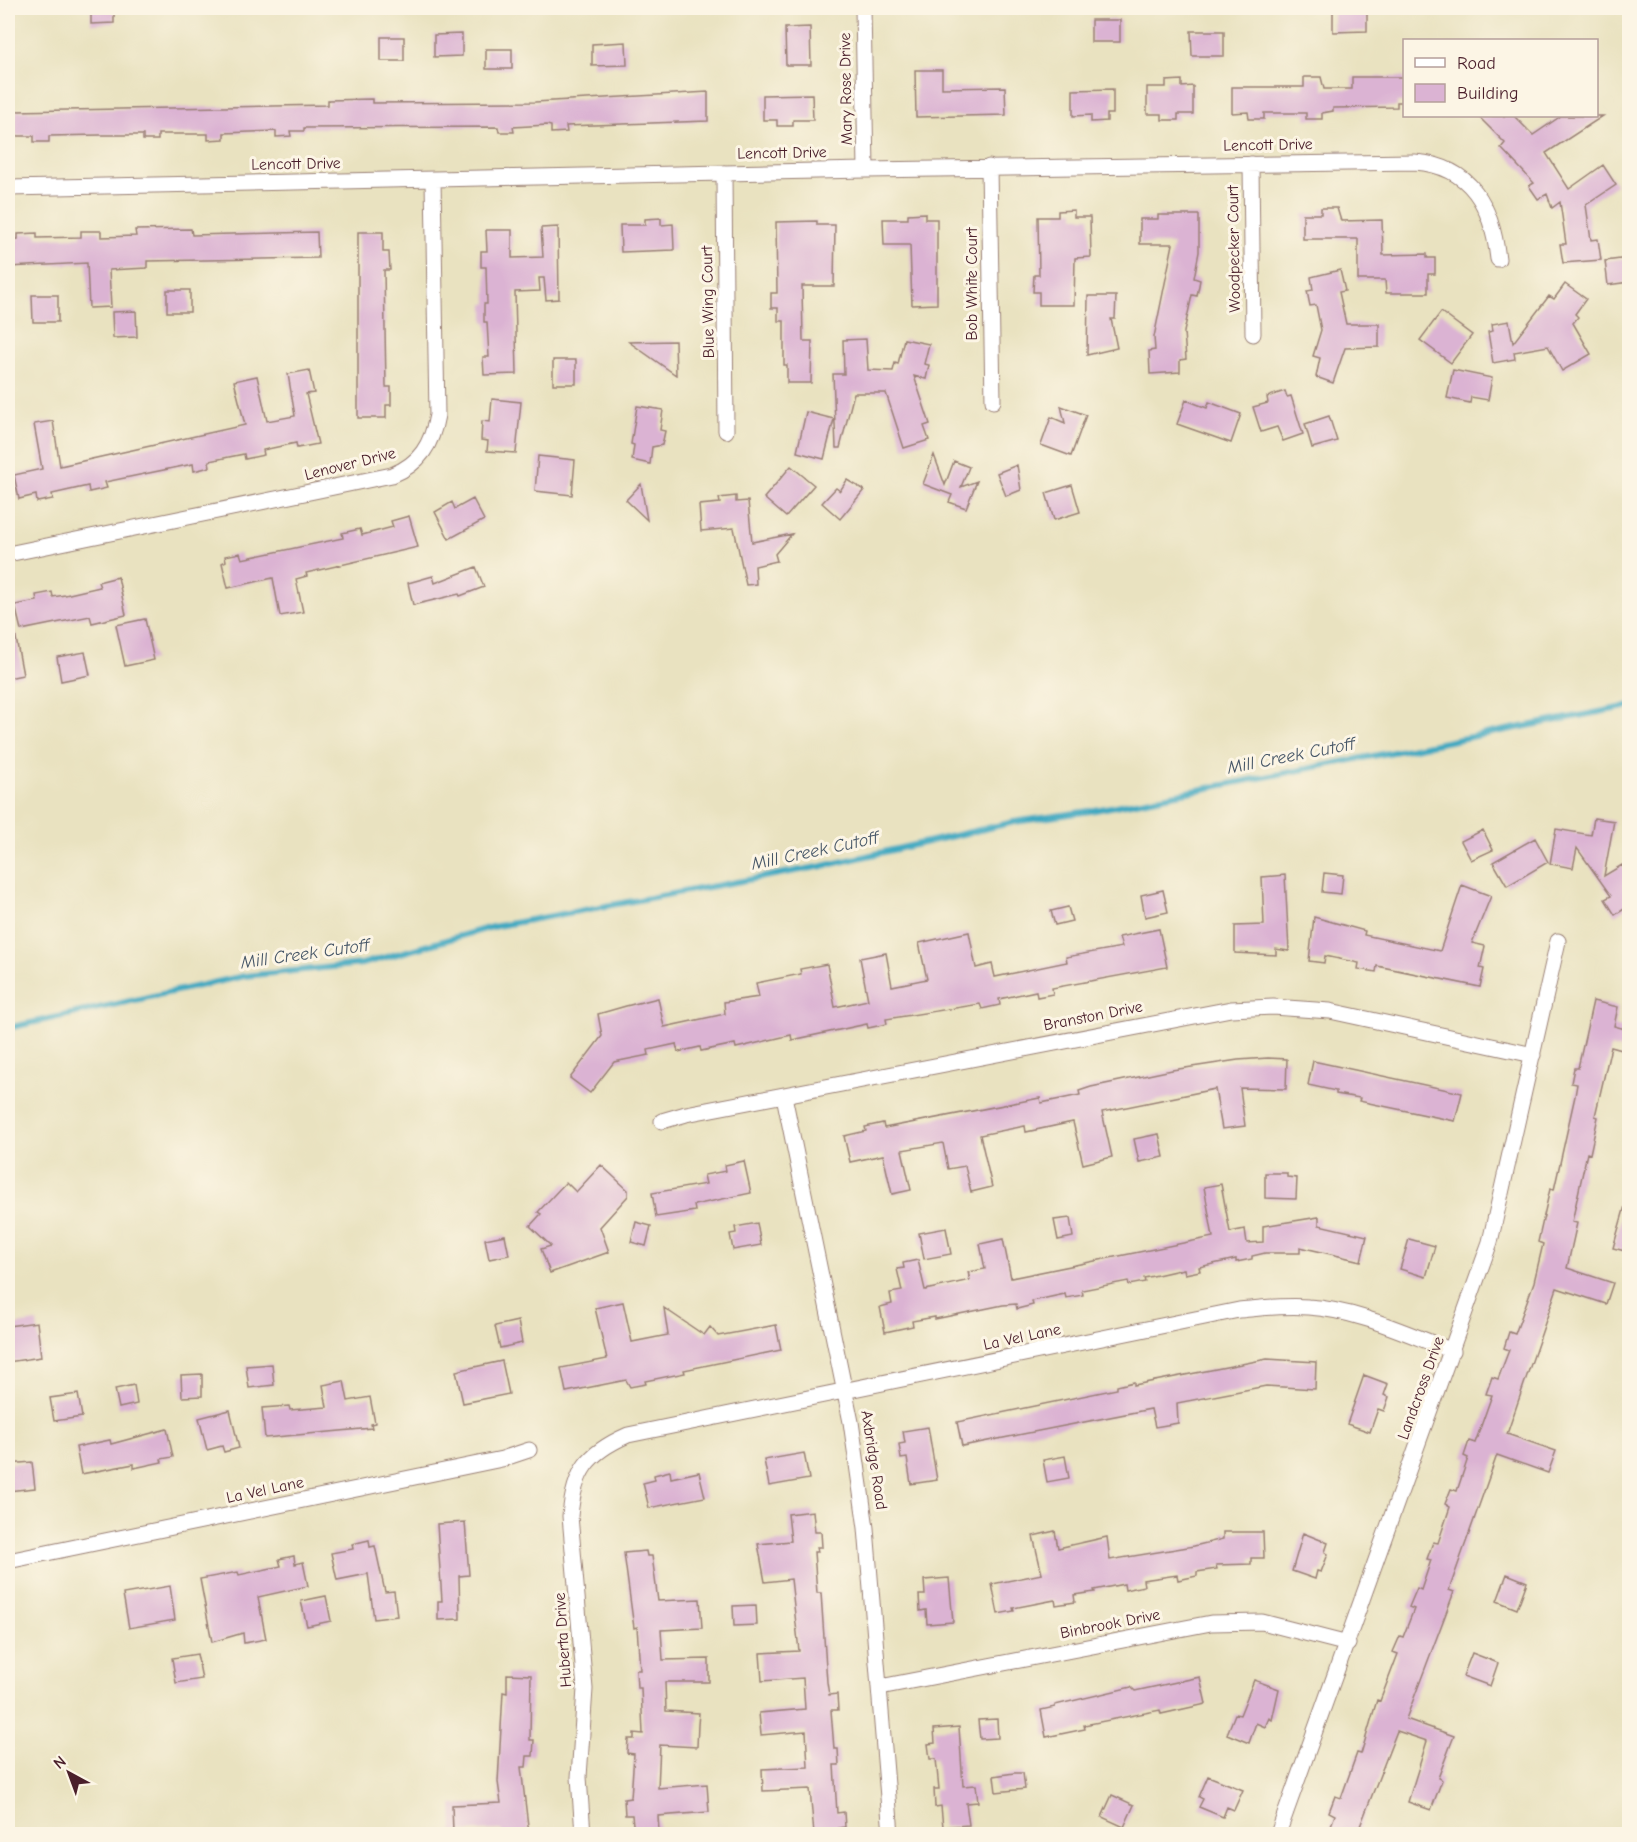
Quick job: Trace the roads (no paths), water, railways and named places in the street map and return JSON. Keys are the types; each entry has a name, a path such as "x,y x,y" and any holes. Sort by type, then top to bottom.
{"street":[{"name":"Mary Rose Drive","path":"863,8 866,170"},
{"name":"Lencott Drive","path":"8,188 989,167 1415,162 1446,167 1465,180 1475,191 1497,241 1498,259"},
{"name":"Woodpecker Court","path":"1251,164 1252,334"},
{"name":"Bob White Court","path":"989,167 993,401"},
{"name":"Blue Wing Court","path":"724,173 726,431"},
{"name":"Lenover Drive","path":"8,554 392,475 418,460 428,447 437,415 433,180"},
{"name":"Landcross Drive","path":"1278,1834 1454,1351 1490,1242 1558,941"},
{"name":"Branston Drive","path":"662,1121 686,1114 1154,1022 1241,1009 1273,1007 1330,1011 1533,1055"},
{"name":"Axbridge Road","path":"784,1096 844,1391 866,1528 891,1834"},
{"name":"La Vel Lane","path":"598,1452 628,1435 1239,1310 1283,1306 1330,1310 1366,1319 1454,1351"},
{"name":"La Vel Lane","path":"8,1561 502,1459 529,1450"},
{"name":"Huberta Drive","path":"583,1834 579,1777 585,1678 570,1516 572,1492 579,1473 598,1452"},
{"name":"Binbrook Drive","path":"880,1687 1211,1623 1262,1622 1348,1644"}],"waterway":[{"name":"Mill Creek Cutoff","path":"8,1028 244,976 362,964 492,927 823,866 1014,822 1090,811 1630,706"}]}
